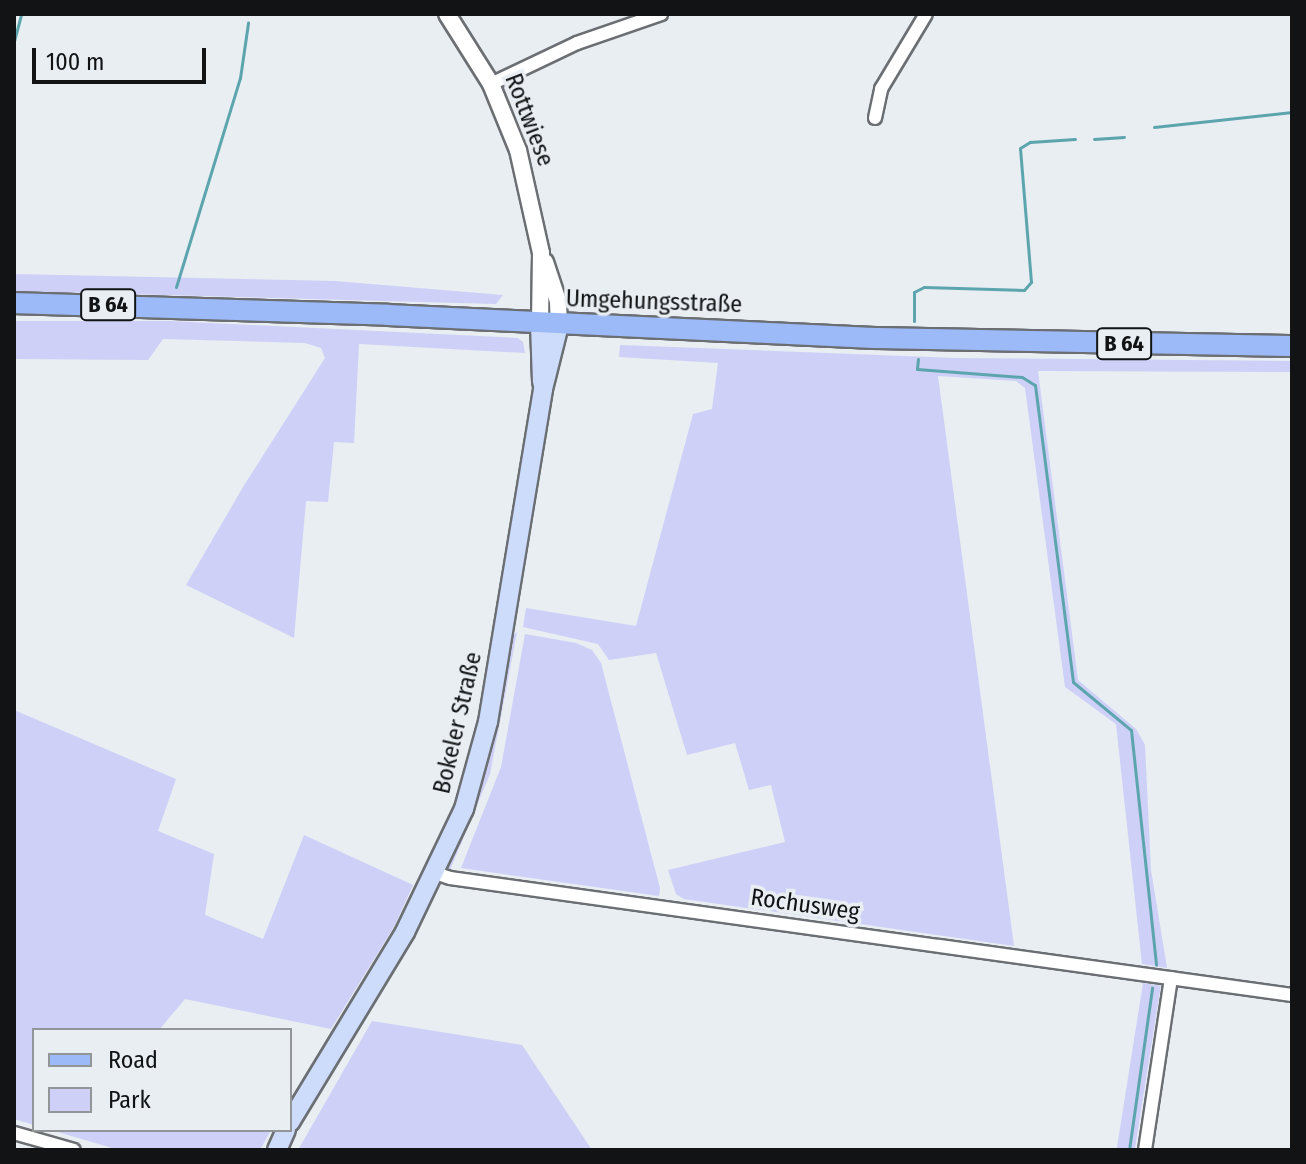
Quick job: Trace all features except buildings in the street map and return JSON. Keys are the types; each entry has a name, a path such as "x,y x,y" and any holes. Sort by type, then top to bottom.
{"main road":[{"name":"Umgehungsstraße","path":"14,303 387,315 874,338 1292,346"},
{"name":"Bokeler Straße","path":"292,1119 405,932 464,809 488,722 543,389 549,325"}],"street":[{"name":"Rottwiese","path":"447,14 491,84 518,150 541,253 549,325"},
{"path":"491,84 577,43 661,14"},
{"path":"875,118 881,89 926,14"},
{"name":"Rochusweg","path":"435,873 450,878 1292,995"},
{"path":"1145,1150 1171,978"},
{"path":"14,1133 74,1150"}],"green space":[{"path":"14,274 335,281 503,295 496,304 14,291"},
{"path":"14,321 170,321 518,338 523,342 525,353 359,344 354,443 334,442 328,502 306,501 294,638 186,585 243,487 325,358 321,348 305,343 163,339 148,360 14,359"},
{"path":"620,345 956,358 1292,361 1292,372 1038,371 1078,680 1136,729 1145,745 1151,870 1167,968 1142,964 1116,724 1065,687 1025,388 1016,381 938,376 1014,946 684,899 676,894 668,870 785,842 771,785 749,790 735,743 687,755 656,653 609,660 598,644 523,627 526,608 636,626 693,414 712,409 718,363 619,357"},
{"path":"517,632 490,774 450,870 447,862 483,775 509,638"},
{"path":"525,634 576,643 592,650 601,663 660,888 659,896 461,868 501,767"},
{"path":"14,710 176,779 158,831 214,854 205,915 263,939 304,835 413,885 395,925 331,1029 185,999 161,1028 32,1028 32,1124 14,1119"},
{"path":"1143,983 1161,986 1135,1150 1117,1150"},
{"path":"372,1021 522,1045 592,1150 298,1150"},
{"path":"58,1132 270,1132 260,1150 119,1150"}],"waterway":[{"path":"14,41 21,14"},
{"path":"176,287 240,78 248,23"},
{"path":"1154,127 1292,112"},
{"path":"1094,139 1124,137"},
{"path":"914,321 914,292 924,287 1024,290 1031,282 1020,148 1030,142 1075,139"},
{"path":"918,359 917,369 1022,377 1035,385 1073,682 1131,730 1156,965"},
{"path":"1129,1150 1152,988"}]}
